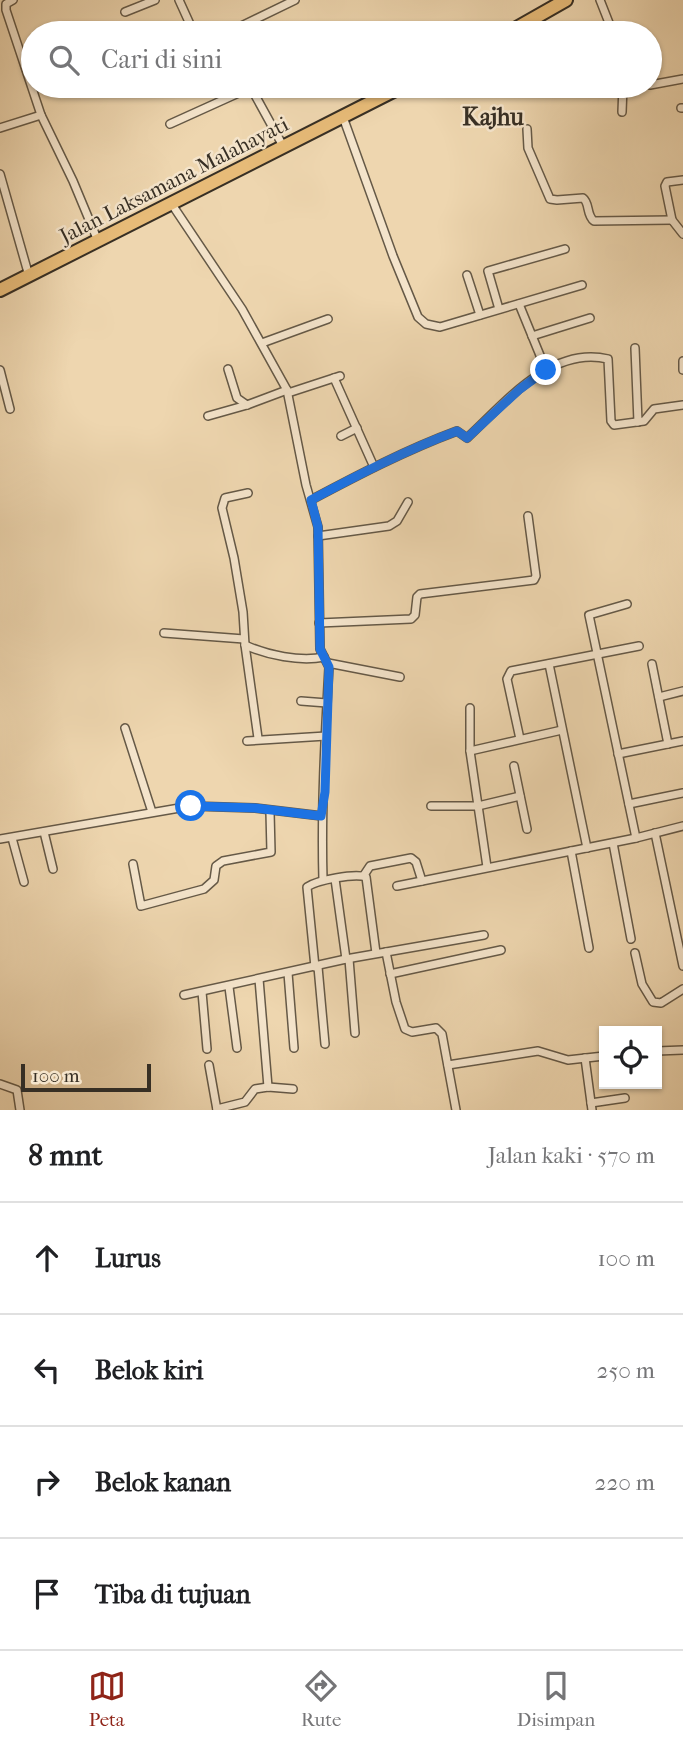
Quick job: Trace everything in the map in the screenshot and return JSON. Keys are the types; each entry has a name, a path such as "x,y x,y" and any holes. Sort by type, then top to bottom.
{"highway":[{"path":"529,21 566,0"},
{"name":"Jalan Laksamana Malahayati","path":"0,290 380,98"}],"street":[{"path":"13,0 6,4 6,10 21,55"},
{"path":"125,12 155,0"},
{"path":"179,0 189,21"},
{"path":"251,21 294,0"},
{"path":"600,0 608,21"},
{"path":"662,83 683,79"},
{"path":"35,98 98,241"},
{"path":"170,124 225,98"},
{"path":"257,98 283,146"},
{"path":"622,112 623,98"},
{"path":"0,128 41,115"},
{"path":"343,117 393,256 418,317 426,324 435,327 582,285"},
{"path":"527,129 528,148 550,199 583,198 590,218 594,221 672,220"},
{"path":"0,174 29,276"},
{"path":"683,180 667,182 665,186 672,220 683,233"},
{"path":"171,203 242,309 287,391 318,536 320,649 326,660 327,703 321,816 323,880"},
{"path":"499,309 488,271 565,248"},
{"path":"467,275 480,315"},
{"path":"519,303 546,370"},
{"path":"532,336 590,318"},
{"path":"262,343 328,319"},
{"path":"635,348 638,422"},
{"path":"311,500 374,467 457,431 467,438 520,389 546,370 569,361 590,356 608,359 612,424 617,426 643,421 654,409 683,405"},
{"path":"683,361 683,370"},
{"path":"228,369 237,398 247,405"},
{"path":"0,370 10,409"},
{"path":"208,416 337,377 374,467"},
{"path":"341,436 357,428"},
{"path":"248,493 225,498 222,508 243,612 244,642 258,738"},
{"path":"318,536 389,526 397,521 408,502"},
{"path":"319,623 411,619 415,615 417,597 420,594 534,580 536,576 528,516"},
{"path":"627,604 589,614 636,838"},
{"path":"164,633 244,642 281,655 326,660 400,677"},
{"path":"520,739 507,676 511,671 639,646"},
{"path":"549,664 587,848"},
{"path":"652,664 668,744"},
{"path":"659,697 683,691"},
{"path":"301,701 327,703"},
{"path":"470,708 470,751 487,867"},
{"path":"125,728 152,812"},
{"path":"470,751 562,730"},
{"path":"247,741 258,738 326,736"},
{"path":"618,754 683,741"},
{"path":"514,766 527,829"},
{"path":"629,804 683,793"},
{"path":"431,806 478,806 520,796"},
{"path":"0,839 191,806 255,808 270,812 321,816"},
{"path":"133,864 141,906 204,889 214,880 216,866 223,861 271,852 270,812"},
{"path":"397,886 613,843 683,826"},
{"path":"44,832 53,869"},
{"path":"655,834 683,966"},
{"path":"12,838 24,882"},
{"path":"613,843 631,939"},
{"path":"570,851 589,948"},
{"path":"325,1044 307,887 323,880 364,875 370,866 411,858 416,862 422,881"},
{"path":"364,875 368,882 376,953"},
{"path":"335,879 348,959 355,1032"},
{"path":"184,996 376,953 484,935"},
{"path":"390,974 501,950"},
{"path":"386,952 405,1029 412,1032 436,1028 441,1031 456,1110"},
{"path":"635,953 642,984 653,1002 661,1003 683,989"},
{"path":"288,973 294,1048"},
{"path":"259,979 268,1087"},
{"path":"229,987 237,1048"},
{"path":"202,992 207,1049"},
{"path":"662,1051 683,1050"},
{"path":"448,1065 538,1051 560,1059 599,1057"},
{"path":"585,1058 591,1107 625,1098"},
{"path":"209,1065 217,1109 245,1102 256,1089 293,1089"},
{"path":"0,1084 17,1090 20,1110"}],"district":[{"name":"Kajhu","path":"493,117"}],"route":[{"path":"191,806 255,808 270,812 321,816 325,792 329,667 320,649 318,527 311,500 361,473 457,431 467,438 520,389 546,370"}]}
